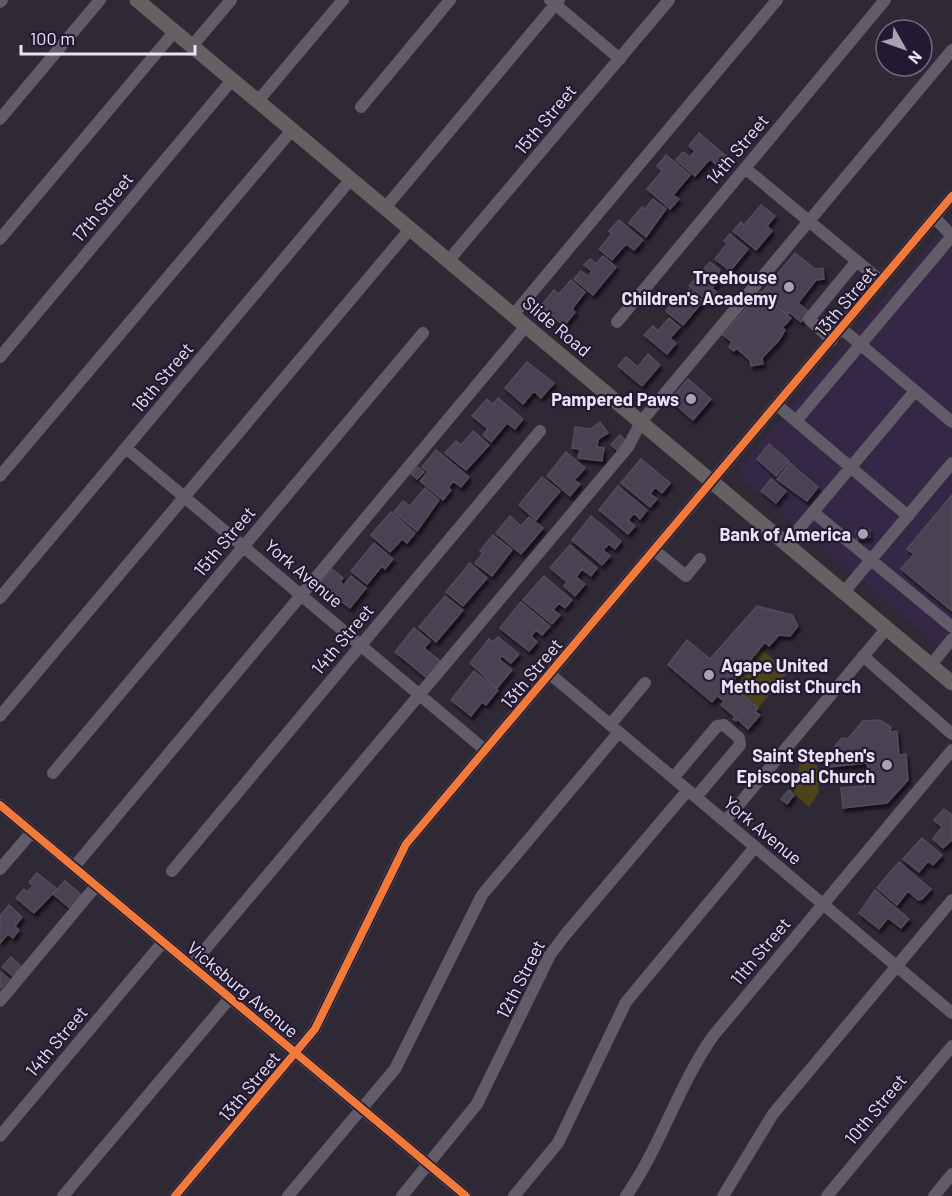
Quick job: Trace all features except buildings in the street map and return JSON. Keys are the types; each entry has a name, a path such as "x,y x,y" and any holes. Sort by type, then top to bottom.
{"main road":[{"name":"Slide Road","path":"137,0 952,683"}],"street":[{"path":"0,119 100,0"},
{"path":"192,46 231,0"},
{"path":"258,101 343,0"},
{"path":"361,107 450,0"},
{"name":"15th Street","path":"448,261 669,0"},
{"path":"513,315 777,0"},
{"name":"14th Street","path":"617,322 885,0"},
{"path":"385,208 555,2 620,59"},
{"path":"0,239 175,31"},
{"path":"191,966 628,447 640,422 952,50"},
{"name":"17th Street","path":"0,357 232,80"},
{"path":"0,476 292,130"},
{"path":"745,168 881,282"},
{"name":"16th Street","path":"0,598 351,179"},
{"name":"13th Street","path":"175,1196 296,1054 329,1003 386,881 406,844 952,196"},
{"path":"796,421 952,236 934,217"},
{"path":"0,716 186,498 410,229"},
{"path":"832,340 809,319 856,262"},
{"path":"74,867 526,326"},
{"path":"842,328 952,422"},
{"name":"15th Street","path":"53,773 423,333"},
{"path":"786,544 915,391"},
{"path":"777,405 908,516"},
{"name":"14th Street","path":"172,871 540,431"},
{"name":"York Avenue","path":"126,448 485,750"},
{"path":"844,592 952,463"},
{"path":"813,512 952,627"},
{"path":"654,550 682,580 700,559"},
{"path":"725,821 886,628"},
{"path":"931,665 952,639"},
{"path":"863,656 952,734"},
{"name":"York Avenue","path":"550,674 952,1013"},
{"path":"288,1196 400,1061 482,895 615,728 645,683"},
{"name":"12th Street","path":"402,1196 477,1104 555,948 692,793 740,745 739,738 724,725 717,726 673,778"},
{"name":"11th Street","path":"626,1196 641,1174 703,1051 952,750"},
{"name":"Vicksburg Avenue","path":"0,805 466,1196"},
{"path":"0,869 32,832"},
{"path":"514,1196 558,1143 626,1002 755,847"},
{"path":"0,1001 96,886"},
{"path":"723,1196 773,1113 895,965 952,900"},
{"name":"14th Street","path":"0,1136 163,942"},
{"path":"63,1196 230,998"},
{"name":"10th Street","path":"827,1196 952,1046"},
{"path":"934,1196 952,1174"}],"shaded area":[{"path":"952,218 952,629 938,646 745,482 741,466"},
{"path":"760,648 788,672 758,708 730,685"},
{"path":"800,761 817,765 819,792 809,807 794,794"}],"cycle path":[{"path":"175,1196 315,1029 406,844 952,196"},
{"path":"0,805 466,1196"}],"place":[{"name":"Treehouse Children's Academy","path":"789,287"},
{"name":"Pampered Paws","path":"691,399"},
{"name":"Bank of America","path":"863,534"},
{"name":"Agape United Methodist Church","path":"709,675"},
{"name":"Saint Stephen's Episcopal Church","path":"887,765"}]}
